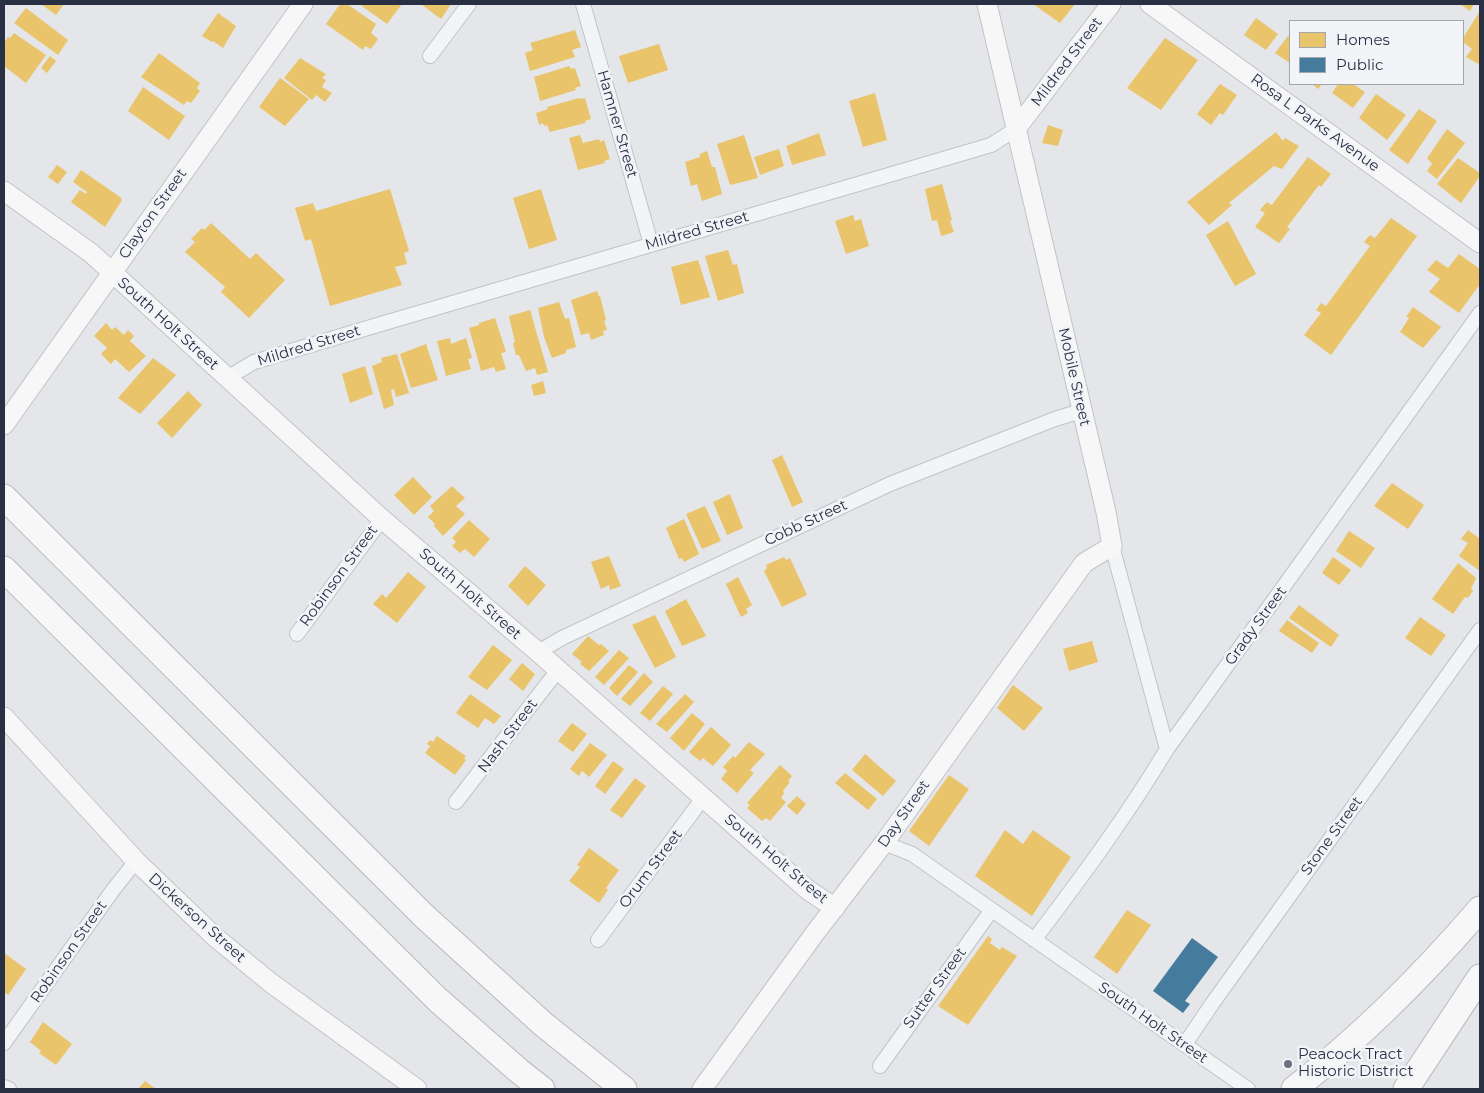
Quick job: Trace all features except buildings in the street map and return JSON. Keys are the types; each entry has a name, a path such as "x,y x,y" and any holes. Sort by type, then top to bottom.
{"highway":[{"path":"4,497 424,916 543,1024 621,1087"},
{"path":"4,569 438,1000 518,1071 542,1089"},
{"path":"1294,1089 1336,1055 1391,1004 1480,909"},
{"path":"1406,1089 1480,977"}],"street":[{"name":"Clayton Street","path":"4,425 303,4"},
{"path":"430,56 469,4"},
{"name":"Hamner Street","path":"583,4 651,244"},
{"name":"Mobile Street","path":"987,4 1106,512 1112,546 1166,750"},
{"name":"Mildred Street","path":"227,378 254,362 991,145 1016,129 1111,4"},
{"name":"Rosa L Parks Avenue","path":"1150,4 1480,243"},
{"name":"South Holt Street","path":"4,190 91,253 382,519 538,652 808,890 835,908"},
{"name":"Grady Street","path":"1034,940 1068,896 1142,790 1166,750 1480,314"},
{"name":"Cobb Street","path":"538,652 571,634 890,484 1055,419 1082,411"},
{"name":"Robinson Street","path":"296,634 382,519"},
{"name":"Day Street","path":"702,1089 815,933 884,843 1084,563 1112,546"},
{"name":"Stone Street","path":"1185,1044 1480,630"},
{"name":"Nash Street","path":"456,802 558,670"},
{"name":"Dickerson Street","path":"4,717 136,861 215,937 271,983 417,1089"},
{"name":"Orum Street","path":"598,940 703,798"},
{"name":"South Holt Street","path":"884,843 912,854 1248,1089"},
{"name":"Robinson Street","path":"4,1044 112,890 136,861"},
{"name":"Sutter Street","path":"880,1066 991,910"},
{"path":"4,1087 9,1089"}],"place":[{"name":"Peacock Tract Historic District","path":"1288,1064"}]}
